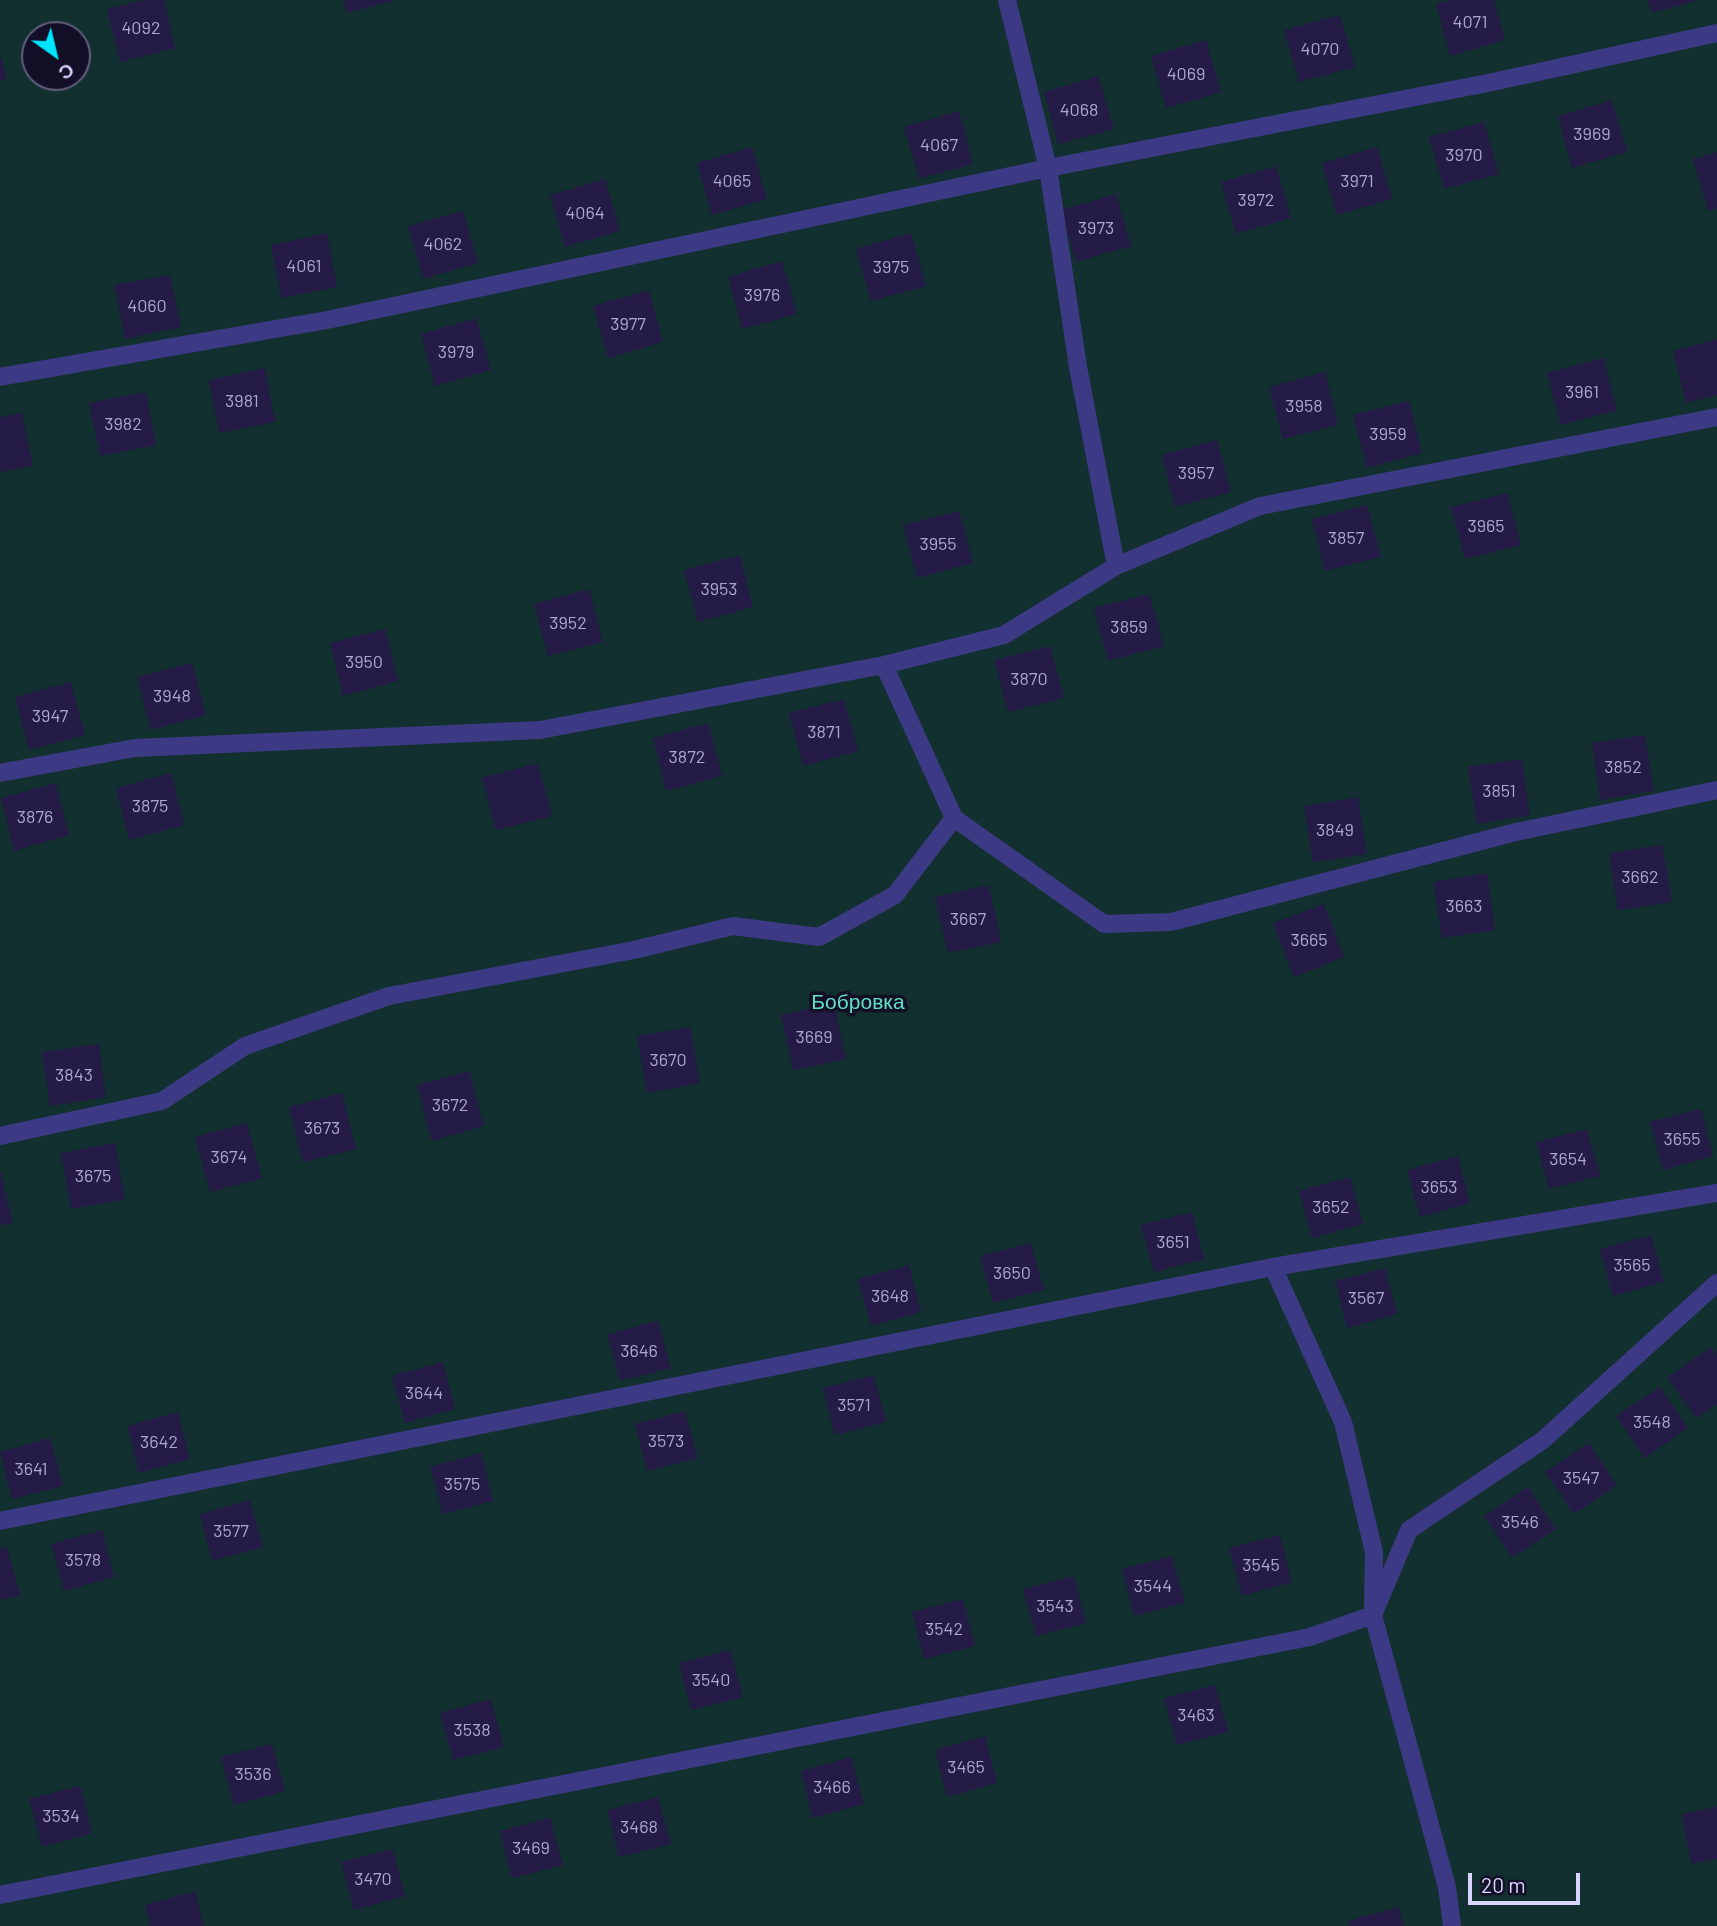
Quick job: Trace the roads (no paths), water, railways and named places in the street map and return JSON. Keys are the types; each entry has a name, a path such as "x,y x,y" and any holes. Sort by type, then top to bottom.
{"street":[{"path":"1007,0 1048,168 1078,367 1116,566"},
{"path":"0,377 327,320 1048,168 1488,83 1717,33"},
{"path":"0,774 135,748 540,730 884,664 1004,635 1116,566 1260,506 1717,417"},
{"path":"884,664 954,818 1104,924 1184,918 1516,832 1717,790"},
{"path":"0,1136 162,1101 245,1046 389,996 634,950 733,926 820,937 895,895 954,818"},
{"path":"0,1521 1273,1267 1717,1193"},
{"path":"1273,1267 1343,1422 1374,1552 1373,1615 1447,1887 1452,1926"},
{"path":"0,1895 1310,1637 1373,1615 1409,1530 1543,1440 1717,1283"}],"park label":[{"name":"Бобровка","path":"858,1002"}]}
